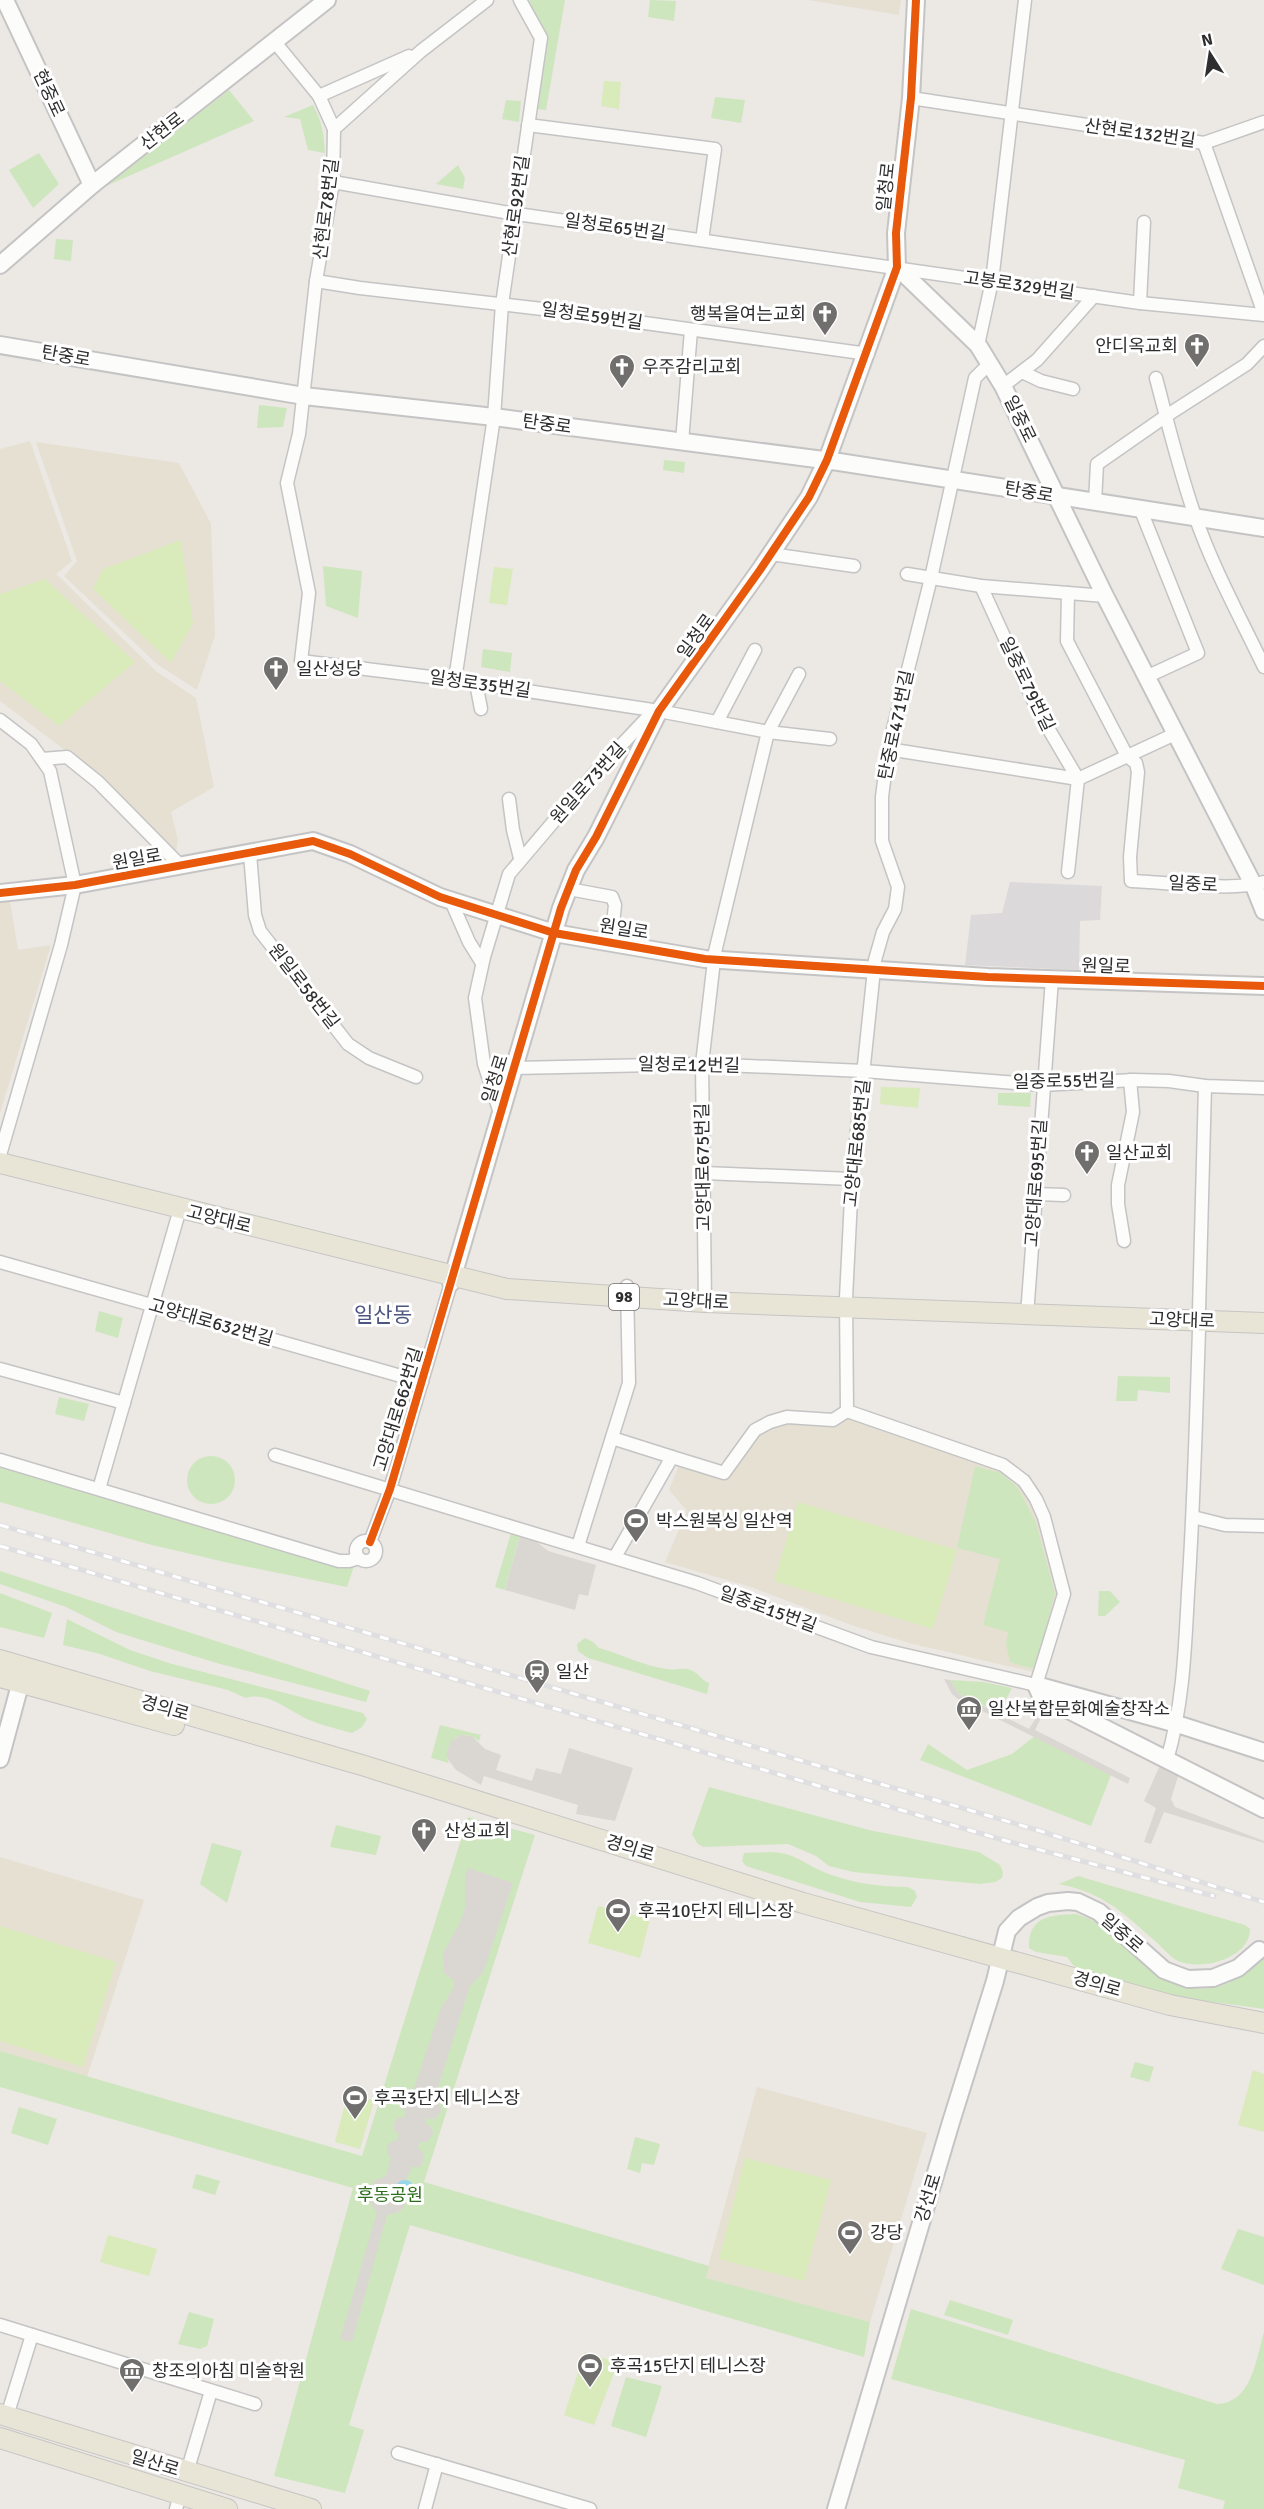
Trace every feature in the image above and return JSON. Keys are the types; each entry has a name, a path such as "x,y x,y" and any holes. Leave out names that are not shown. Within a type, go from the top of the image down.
{"main road":[{"name":"고양대로","path":"0,1155 453,1276"},
{"name":"고양대로","path":"0,1162 453,1276 846,1308 1028,1309 1264,1323"},
{"name":"고양대로","path":"1028,1309 1199,1320 1264,1312"},
{"name":"경의로","path":"0,1660 23,1675 1167,2014 1264,2034"},
{"name":"경의로","path":"0,1677 23,1675"},
{"name":"경의로","path":"1000,1963 1170,2005 1264,2023"},
{"name":"일산로","path":"4,2415 311,2509"},
{"name":"일산로","path":"1,2442 178,2502 227,2509"}],"street":[{"name":"현중로","path":"5,0 92,185"},
{"name":"산현로","path":"0,265 92,185 327,0"},
{"path":"334,129 422,51 487,0"},
{"name":"산현로92번길","path":"455,680 494,417 502,304 541,38 520,0"},
{"name":"일청로","path":"453,1276 554,933 576,870 596,837 659,711 809,497 827,460 867,354 897,267 896,233 911,98 915,0"},
{"path":"978,345 992,281 1025,0"},
{"name":"산현로78번길","path":"274,41 319,96 334,129 333,182 316,281 299,434 287,483 309,593 301,661"},
{"path":"319,96 422,51"},
{"name":"산현로132번길","path":"911,98 1204,143 1264,122"},
{"path":"528,125 715,149 702,240"},
{"name":"고봉로329번길","path":"897,267 1140,303 1264,315 1204,143"},
{"name":"일청로65번길","path":"333,182 515,213 897,267"},
{"path":"1140,303 1144,222"},
{"name":"일중로","path":"897,267 978,345 1003,386 1175,734 1259,884 1264,911"},
{"name":"일청로59번길","path":"316,281 867,354"},
{"path":"1003,386 1037,360 1094,296"},
{"path":"682,442 691,330"},
{"name":"탄중로","path":"0,345 304,396 494,417 827,460 1264,528"},
{"path":"1095,502 1097,464 1247,364 1264,346"},
{"name":"탄중로471번길","path":"874,970 883,932 896,909 898,887 882,841 882,797 888,748 931,578 975,378 990,366"},
{"name":"일중로","path":"1022,372 1041,381 1073,389"},
{"path":"1156,378 1195,517 1231,600 1264,667"},
{"path":"1140,508 1198,653 1146,677"},
{"path":"771,554 854,566"},
{"path":"907,574 981,586 1105,596"},
{"name":"일중로79번길","path":"981,586 1038,711 1078,779"},
{"path":"1068,593 1067,641 1128,756"},
{"path":"717,722 755,650"},
{"name":"일청로35번길","path":"301,661 476,683 659,711 768,732 830,739"},
{"path":"714,960 768,732 800,674"},
{"path":"476,683 481,709"},
{"name":"원일로73번길","path":"500,1113 484,1064 475,998 509,874 520,858 594,774 645,720 659,711"},
{"path":"0,720 31,744 50,771 75,885 61,945 0,1155"},
{"path":"888,748 1078,779 1175,734"},
{"name":"일중로","path":"1128,756 1136,763 1138,772 1130,857 1131,881 1259,884"},
{"path":"42,759 67,757 98,782 176,861 178,866"},
{"path":"1068,872 1078,779"},
{"path":"509,799 520,858"},
{"name":"원일로","path":"0,893 75,885 250,854 307,841 320,842 451,901 554,933 714,960 1052,980 1264,986"},
{"name":"원일로58번길","path":"250,854 255,915 260,931 348,1044 369,1058 416,1077"},
{"path":"569,889 612,897 615,905 611,943"},
{"path":"451,901 469,942 483,963"},
{"name":"고양대로675번길","path":"705,1296 702,1064 714,960"},
{"name":"고양대로685번길","path":"846,1308 852,1179 874,970"},
{"name":"고양대로695번길","path":"1028,1309 1042,1085 1052,980"},
{"name":"일청로12번길","path":"514,1068 702,1064 864,1071"},
{"name":"일중로55번길","path":"864,1071 1042,1085 1130,1080 1264,1088"},
{"path":"1124,1241 1118,1204 1118,1185 1133,1112 1130,1080"},
{"name":"고양대로","path":"1167,1760 1177,1724 1182,1686 1193,1517 1205,1086"},
{"path":"704,1173 852,1179"},
{"path":"1035,1194 1064,1195"},
{"path":"0,1460 99,1489 180,1209"},
{"name":"고양대로632번길","path":"0,1262 422,1382"},
{"name":"고양대로662번길","path":"99,1489 339,1561 349,1562 359,1558 358,1545 370,1542 390,1489 453,1276"},
{"path":"578,1546 629,1383 628,1292"},
{"path":"846,1308 847,1411"},
{"path":"0,1369 123,1403"},
{"path":"612,1438 724,1473 755,1430 770,1422 787,1417 833,1420 847,1411"},
{"path":"847,1411 1003,1465 1024,1481 1044,1517 1064,1594 1036,1685 1041,1696 1264,1809"},
{"name":"일중로15번길","path":"275,1455 615,1557 749,1600 871,1647 1036,1685 1177,1724 1264,1752"},
{"path":"615,1557 672,1457"},
{"path":"1193,1517 1225,1525 1264,1526"},
{"path":"0,1759 23,1675"},
{"name":"일중로","path":"1000,1963 1007,1931 1019,1918 1037,1907 1059,1901 1078,1902 1099,1912 1164,1970 1188,1979 1213,1978 1238,1968 1259,1950"},
{"name":"강선로","path":"836,2509 1000,1963"},
{"path":"0,2325 255,2404"},
{"path":"4,2415 32,2335"},
{"path":"187,2472 211,2391"},
{"path":"398,2453 590,2509"},
{"path":"424,2509 437,2464"}],"shaded area":[{"path":"808,0 901,0 899,15"},
{"path":"30,441 72,561 56,574 157,672 196,698 214,787 171,812 178,840 176,852 98,775 0,701 0,449"},
{"path":"36,442 179,463 211,524 215,635 197,690 157,664 64,576 77,561"},
{"path":"1010,882 1102,886 1100,920 1080,921 1079,970 965,965 971,915 1002,913"},
{"path":"10,901 18,950 51,945 0,1113 0,902"},
{"path":"847,1416 1001,1468 1020,1484 1039,1518 1059,1593 1037,1673 909,1643 851,1625 751,1587 665,1562 687,1511 669,1490 679,1465 727,1477 759,1432 788,1420"},
{"path":"512,1530 527,1534 548,1551 596,1565 588,1596 579,1594 575,1610 505,1590 520,1536 511,1533"},
{"path":"944,1679 950,1680 959,1694 1029,1729 1045,1704 1051,1707 1041,1718 1035,1730 1130,1778 1128,1784 958,1699 952,1694"},
{"path":"461,1735 472,1736 485,1749 501,1755 496,1770 532,1781 536,1768 561,1774 569,1748 633,1768 615,1821 576,1814 578,1805 484,1776 481,1785 456,1770 447,1758 451,1741"},
{"path":"1162,1761 1180,1770 1171,1799 1175,1807 1264,1841 1264,1843 1164,1812 1151,1844 1144,1842 1156,1808 1144,1801"},
{"path":"0,1857 144,1900 87,2077 0,2051"},
{"path":"468,1868 513,1883 483,1973 470,1986 434,2100 440,2105 441,2111 435,2119 427,2119 426,2123 432,2128 433,2134 427,2142 420,2142 418,2148 423,2153 423,2162 419,2167 412,2167 406,2180 407,2195 404,2207 399,2212 387,2215 352,2342 340,2339 377,2212 371,2205 369,2191 374,2181 386,2176 391,2158 387,2153 387,2147 391,2142 397,2140 399,2135 394,2129 394,2123 398,2118 404,2117 406,2112 402,2108 401,2100 405,2095 412,2094 441,2008 454,1987 453,1980 444,1973 443,1953 460,1923 465,1908 465,1877"},
{"path":"757,2087 927,2133 870,2322 705,2278"}],"green space":[{"path":"529,0 565,0 546,110 537,109 544,36"},
{"path":"650,0 676,1 674,21 648,17"},
{"path":"604,81 621,82 619,109 601,106"},
{"path":"229,90 254,121 106,186"},
{"path":"715,97 745,100 741,123 711,118"},
{"path":"506,100 521,101 519,122 502,119"},
{"path":"313,105 322,128 325,153 308,150 300,119 284,117"},
{"path":"39,153 59,184 33,208 9,170"},
{"path":"458,165 465,178 463,189 436,184"},
{"path":"56,239 73,240 71,261 54,259"},
{"path":"259,405 287,408 283,427 257,428"},
{"path":"664,460 685,462 684,473 663,470"},
{"path":"181,540 193,623 171,663 93,589 103,569"},
{"path":"323,566 362,571 358,618 326,606"},
{"path":"494,567 513,569 507,605 489,603"},
{"path":"45,579 135,662 59,726 0,681 0,594"},
{"path":"483,649 512,653 510,672 481,667"},
{"path":"881,1087 920,1088 918,1108 880,1104"},
{"path":"998,1093 1031,1093 1030,1107 998,1105"},
{"path":"99,1311 123,1318 118,1338 95,1331"},
{"path":"1118,1376 1170,1377 1170,1393 1138,1390 1137,1401 1116,1401"},
{"path":"59,1397 89,1404 84,1421 55,1414"},
{"path":"206,1456 216,1456 228,1463 235,1475 235,1485 228,1497 216,1504 206,1504 191,1493 187,1485 187,1475 198,1460"},
{"path":"975,1466 1001,1473 1017,1487 1035,1520 1055,1593 1036,1667 1029,1668 1010,1662 1006,1643 1008,1632 983,1625 1000,1559 957,1548"},
{"path":"0,1467 354,1566 347,1587 148,1544 0,1502"},
{"path":"798,1502 957,1550 933,1629 774,1581"},
{"path":"511,1533 520,1535 505,1590 495,1587"},
{"path":"0,1571 370,1691 366,1702 220,1664 116,1632 66,1607 0,1584"},
{"path":"1099,1591 1110,1591 1120,1602 1105,1616 1098,1616"},
{"path":"0,1593 52,1613 44,1638 0,1627"},
{"path":"67,1619 130,1650 172,1664 363,1713 367,1719 362,1727 352,1733 307,1719 270,1699 246,1698 228,1690 150,1671 100,1654 63,1645"},
{"path":"585,1638 599,1648 649,1665 693,1671 709,1683 707,1694 588,1658 578,1651 577,1644"},
{"path":"950,1680 984,1682 1012,1688 1003,1705 995,1711 959,1694"},
{"path":"440,1725 481,1735 479,1741 468,1736 455,1738 447,1758 449,1763 431,1758"},
{"path":"1035,1736 1111,1775 1091,1826 920,1760 928,1744 967,1770 1012,1754"},
{"path":"709,1787 869,1830 979,1852 1000,1865 1003,1872 1002,1878 995,1882 980,1884 853,1872 829,1866 816,1856 788,1844 703,1847 697,1843 692,1834"},
{"name":"후동공원","path":"468,1817 535,1835 424,2182 709,2266 706,2278 870,2322 864,2357 410,2225 349,2425 364,2430 345,2493 274,2476 353,2188 0,2087 0,2051 362,2156"},
{"path":"336,1825 381,1836 376,1855 330,1847"},
{"path":"212,1843 242,1851 227,1903 200,1884"},
{"path":"770,1852 790,1855 827,1874 850,1880 873,1885 908,1887 915,1891 917,1897 911,1907 860,1902 746,1866 742,1861 744,1853"},
{"path":"1078,1876 1245,1925 1250,1929 1248,1939 1242,1948 1223,1960 1199,1964 1178,1961 1111,1904 1088,1892 1059,1884"},
{"name":"후곡10단지 테니스장","path":"598,1906 650,1919 640,1958 588,1943"},
{"path":"1076,1914 1101,1925 1148,1967 1181,1985 1212,1988 1228,1983 1264,1959 1264,2009 1184,1998 1147,1990 1077,1970 1067,1957 1036,1952 1029,1948 1032,1929 1042,1919"},
{"path":"0,1926 116,1962 83,2067 0,2041"},
{"path":"1135,2062 1154,2067 1149,2082 1130,2077"},
{"path":"1253,2070 1264,2074 1264,2132 1238,2125"},
{"name":"후곡3단지 테니스장","path":"348,2093 374,2101 360,2149 335,2142"},
{"path":"19,2107 57,2119 48,2145 11,2133"},
{"path":"635,2137 660,2144 654,2165 642,2163 640,2173 627,2169"},
{"path":"745,2158 831,2180 804,2281 719,2259"},
{"path":"196,2174 220,2181 215,2195 192,2188"},
{"path":"1238,2229 1264,2237 1264,2285 1221,2269"},
{"path":"108,2235 157,2249 149,2276 100,2262"},
{"path":"950,2300 1013,2320 1008,2335 944,2315"},
{"path":"911,2309 1217,2404 1229,2402 1245,2388 1251,2378 1264,2332 1264,2509 1223,2509 1225,2501 1178,2488 1185,2460 891,2379"},
{"path":"189,2312 214,2319 207,2346 200,2349 178,2344"},
{"name":"후곡15단지 테니스장","path":"585,2352 618,2363 594,2425 564,2415"},
{"path":"626,2377 662,2386 646,2437 611,2426"}],"water":[{"path":"405,2180 412,2183 415,2190 412,2197 405,2200 398,2197 395,2190 398,2183"}],"railway":[{"path":"0,1525 1037,1830 1264,1902"},
{"path":"0,1546 1010,1842 1214,1896"}],"cycle path":[{"path":"370,1542 390,1489 561,908 576,870 596,837 659,711 809,497 827,460 897,267 896,233 911,98 916,0"},
{"path":"0,893 75,885 313,841 350,854 440,897 554,933 705,959 988,977 1264,986"}],"place":[{"name":"행복을여는교회","path":"825,337"},
{"name":"안디옥교회","path":"1197,369"},
{"name":"우주감리교회","path":"622,390"},
{"name":"일산성당","path":"276,692"},
{"name":"일산교회","path":"1087,1176"},
{"name":"박스원복싱 일산역","path":"636,1544"},
{"name":"일산","path":"537,1695"},
{"name":"일산복합문화예술창작소","path":"969,1732"},
{"name":"산성교회","path":"424,1854"},
{"name":"후곡10단지 테니스장","path":"618,1934"},
{"name":"후곡3단지 테니스장","path":"355,2121"},
{"name":"강당","path":"850,2256"},
{"name":"후곡15단지 테니스장","path":"590,2389"},
{"name":"창조의아침 미술학원","path":"132,2394"}],"district":[{"name":"일산동","path":"383,1315"}]}
